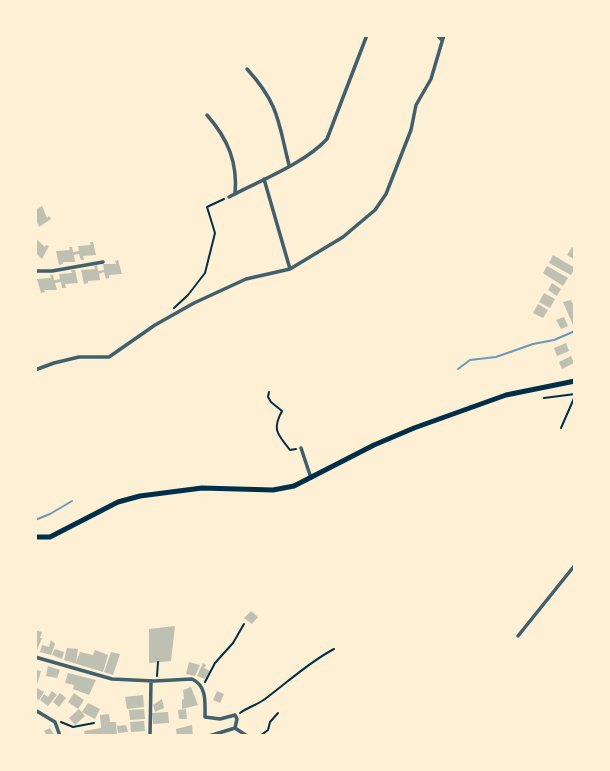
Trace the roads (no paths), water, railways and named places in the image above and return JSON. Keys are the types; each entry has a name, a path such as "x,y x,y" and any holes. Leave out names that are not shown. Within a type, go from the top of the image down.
{"main road":[{"path":"35,537 50,537 118,502 140,496 202,488 273,490 294,486 374,445 427,423 506,395 575,381"}],"street":[{"path":"229,197 319,148 327,139 367,35"},
{"path":"35,370 66,359 109,357 155,325 230,286 246,279 290,269 343,237 382,203 411,130 416,105 431,79 443,37 437,35"},
{"path":"247,69 276,108 289,165"},
{"path":"207,115 229,147 235,162 237,178 234,194"},
{"path":"264,179 290,269"},
{"path":"35,271 52,271 103,262"},
{"path":"301,448 311,478"},
{"path":"518,636 575,565"},
{"path":"35,657 103,677 151,681 192,679 201,685 205,717 220,719 237,716 235,728"},
{"path":"150,736 151,681"},
{"path":"35,710 53,720 60,736"},
{"path":"210,736 235,728"},
{"path":"235,728 247,736"}],"waterway":[{"path":"458,369 470,360 496,357 575,331"},
{"path":"35,520 72,501"}]}
